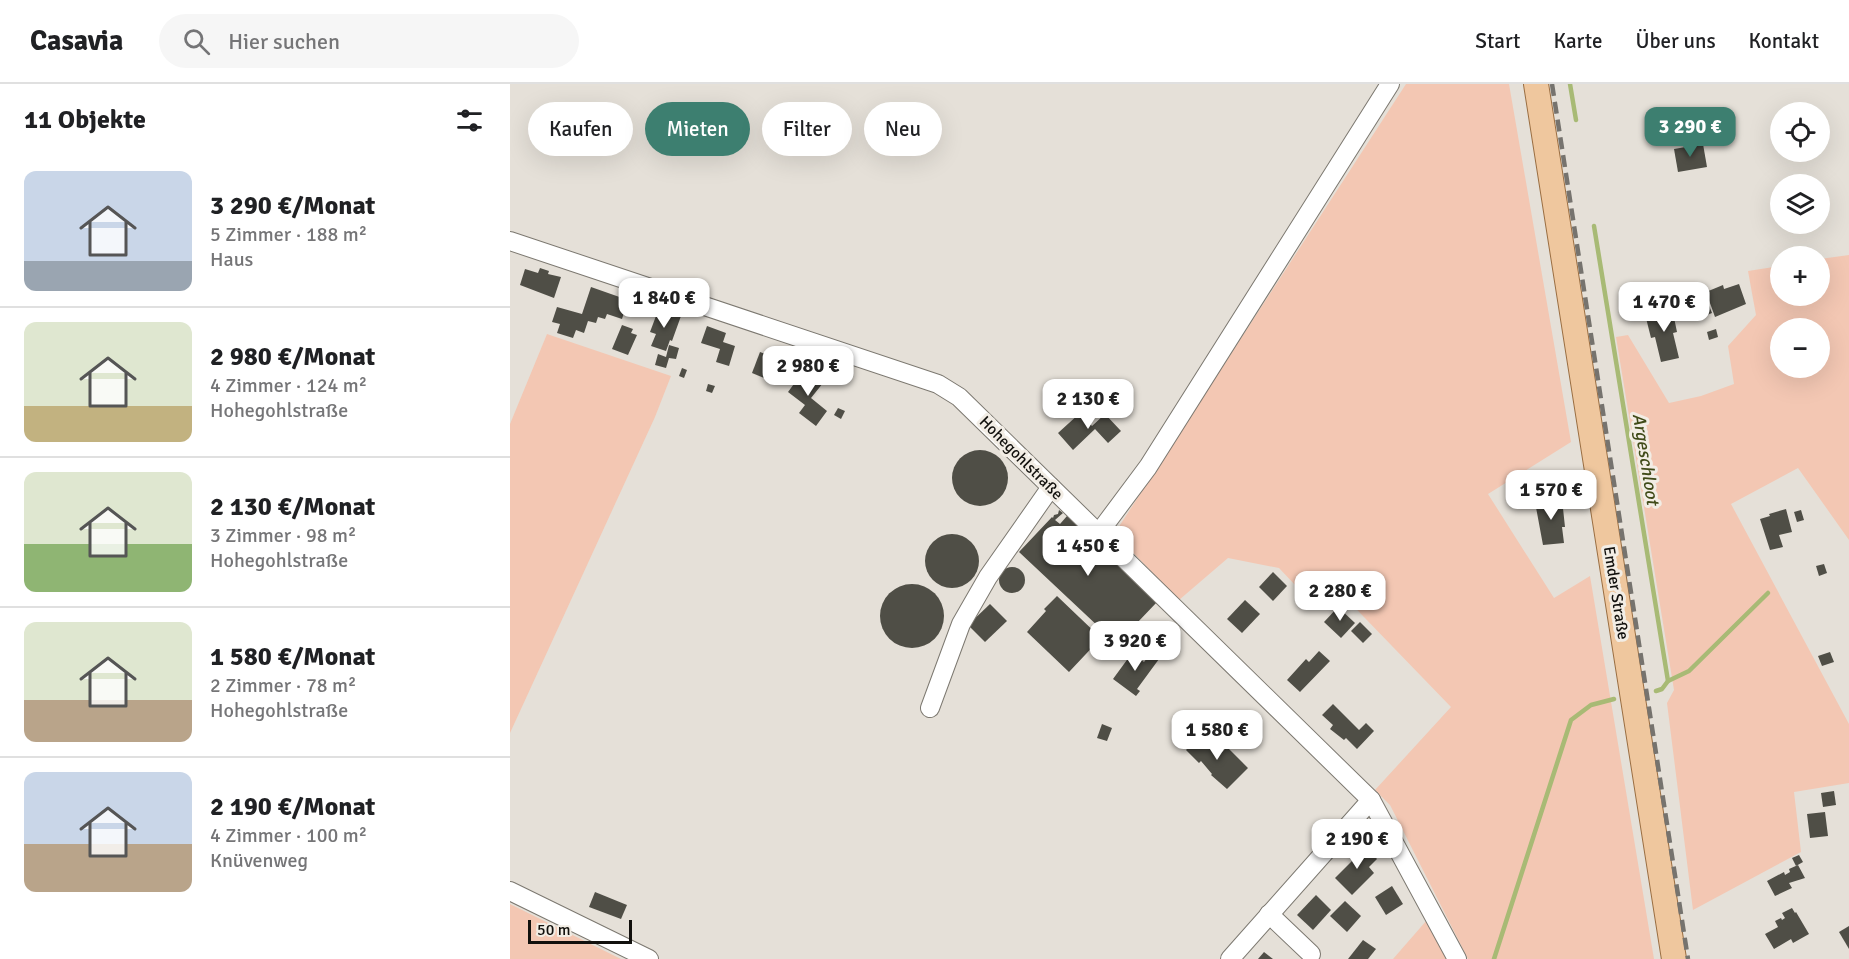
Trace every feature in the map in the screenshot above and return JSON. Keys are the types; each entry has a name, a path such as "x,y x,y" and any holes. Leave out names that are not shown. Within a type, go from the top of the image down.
{"main road":[{"name":"Emder Straße","path":"1536,84 1674,959"}],"street":[{"path":"1098,534 1148,467 1390,84"},
{"name":"Hohegohlstraße","path":"510,241 938,384 959,397 1371,800 1457,959"},
{"path":"930,708 962,624 988,578 1051,487"},
{"path":"1230,959 1371,800"},
{"path":"510,891 649,959"},
{"path":"1269,914 1311,954"}],"shaded area":[{"path":"1406,84 1509,84 1571,442 1488,494 1554,598 1590,576 1654,959 1468,959 1390,805 1375,790 1451,707 1333,585 1313,604 1279,568 1228,558 1179,600 1117,536 1120,525"},
{"path":"1849,255 1849,540 1798,468 1731,504 1849,724 1849,783 1794,792 1801,852 1693,910 1667,703 1674,690 1616,337 1628,335 1669,403 1701,396 1734,384 1728,346 1756,315 1748,271 1770,268 1770,306 1830,306 1830,258"},
{"path":"547,334 671,376 655,417 510,733 510,424"},
{"path":"510,904 621,959 510,959"},
{"path":"1427,920 1448,959 1393,959"}],"building":[{"path":"1713,119 1716,136 1701,139 1698,122"},
{"path":"1703,144 1707,167 1678,172 1674,149"},
{"path":"540,268 549,271 548,274 561,277 554,298 520,285 525,269 538,273"},
{"path":"1739,284 1746,304 1715,317 1706,292 1723,285 1724,289"},
{"path":"591,287 628,300 622,319 607,314 605,319 598,317 596,323 588,321 584,333 576,330 573,338 557,333 560,324 552,322 557,307 582,314"},
{"path":"1705,294 1707,300 1695,304 1693,298"},
{"path":"1708,303 1712,313 1702,317 1698,307"},
{"path":"659,308 681,316 666,351 651,346 656,334 650,332"},
{"path":"1672,308 1677,332 1673,333 1679,358 1661,362 1655,337 1651,338 1645,314"},
{"path":"622,325 633,329 631,333 637,335 628,355 612,349"},
{"path":"707,326 726,333 723,342 735,346 729,366 716,362 720,349 701,343"},
{"path":"1716,329 1718,337 1709,340 1707,332"},
{"path":"669,345 679,348 676,359 669,358 666,368 655,365 658,354 666,357"},
{"path":"760,352 785,362 776,383 752,373"},
{"path":"682,368 687,370 684,378 679,376"},
{"path":"805,369 823,383 811,398 827,411 816,426 799,413 805,405 788,392"},
{"path":"708,384 715,386 712,393 706,391"},
{"path":"838,408 845,411 841,419 834,415"},
{"path":"1080,413 1092,426 1105,414 1121,431 1108,443 1095,429 1073,450 1058,433"},
{"path":"980,450 991,452 1000,458 1006,467 1008,478 1006,489 1000,498 991,504 980,506 969,504 960,498 954,489 952,478 954,467 960,458 969,452"},
{"path":"1562,499 1564,543 1543,545 1535,502"},
{"path":"1786,509 1792,532 1779,535 1783,547 1770,550 1760,519"},
{"path":"1059,510 1063,513 1055,520 1060,524 1067,516 1157,602 1117,644 1019,552 1054,515 1058,514"},
{"path":"1801,510 1804,520 1797,522 1794,512"},
{"path":"952,534 962,536 971,542 977,551 979,561 977,571 971,580 962,586 952,588 942,586 933,580 927,571 925,561 927,551 933,542 942,536"},
{"path":"1824,564 1827,573 1819,576 1816,566"},
{"path":"1012,567 1021,571 1025,580 1021,589 1012,593 1003,589 999,580 1003,571"},
{"path":"1273,572 1287,586 1273,601 1259,587"},
{"path":"912,584 930,589 935,593 939,598 944,616 939,634 935,639 930,643 912,648 894,643 889,639 885,634 880,616 885,598 889,593 894,589"},
{"path":"1057,596 1101,638 1069,672 1027,632"},
{"path":"1245,600 1260,614 1242,633 1227,619"},
{"path":"990,604 1007,621 985,642 968,625"},
{"path":"1338,607 1355,623 1341,638 1324,622"},
{"path":"1360,622 1372,634 1363,643 1351,631"},
{"path":"1319,651 1330,661 1300,692 1287,680 1306,659 1309,662"},
{"path":"1830,652 1834,662 1822,666 1818,656"},
{"path":"1132,653 1144,662 1151,653 1159,659 1137,689 1140,691 1136,696 1113,679"},
{"path":"1333,704 1359,730 1366,723 1374,731 1357,749 1346,738 1344,740 1330,729 1333,725 1322,715"},
{"path":"1102,724 1112,728 1107,741 1097,738"},
{"path":"1204,732 1222,752 1227,747 1248,768 1227,789 1211,775 1201,761 1199,763 1186,750"},
{"path":"1834,791 1836,805 1823,807 1821,793"},
{"path":"1825,812 1828,836 1810,838 1807,814"},
{"path":"1363,843 1377,859 1369,867 1374,873 1352,895 1335,878 1355,858 1351,855"},
{"path":"1799,855 1803,862 1796,866 1792,858"},
{"path":"1798,865 1805,878 1789,883 1792,888 1775,896 1767,881 1784,872 1785,875 1790,872 1789,869"},
{"path":"1392,886 1403,904 1386,915 1375,897"},
{"path":"595,892 627,905 621,919 589,907"},
{"path":"1316,895 1331,910 1313,930 1297,915"},
{"path":"1345,901 1361,916 1347,932 1330,916"},
{"path":"1792,908 1809,934 1793,943 1791,939 1774,949 1765,934 1778,927 1775,921 1785,918 1782,913"},
{"path":"1849,926 1849,949 1839,932"},
{"path":"1363,940 1376,949 1368,959 1348,959"},
{"path":"1264,952 1273,959 1258,959"}],"waterway":[{"name":"Argeschloot","path":"1570,84 1576,120"},
{"name":"Argeschloot","path":"1594,226 1668,681 1662,689 1656,691"},
{"path":"1668,681 1689,671 1768,593"},
{"name":"Argeschloot","path":"1494,959 1571,720 1591,705 1614,699"}],"railway":[{"path":"1552,84 1688,959"}]}
